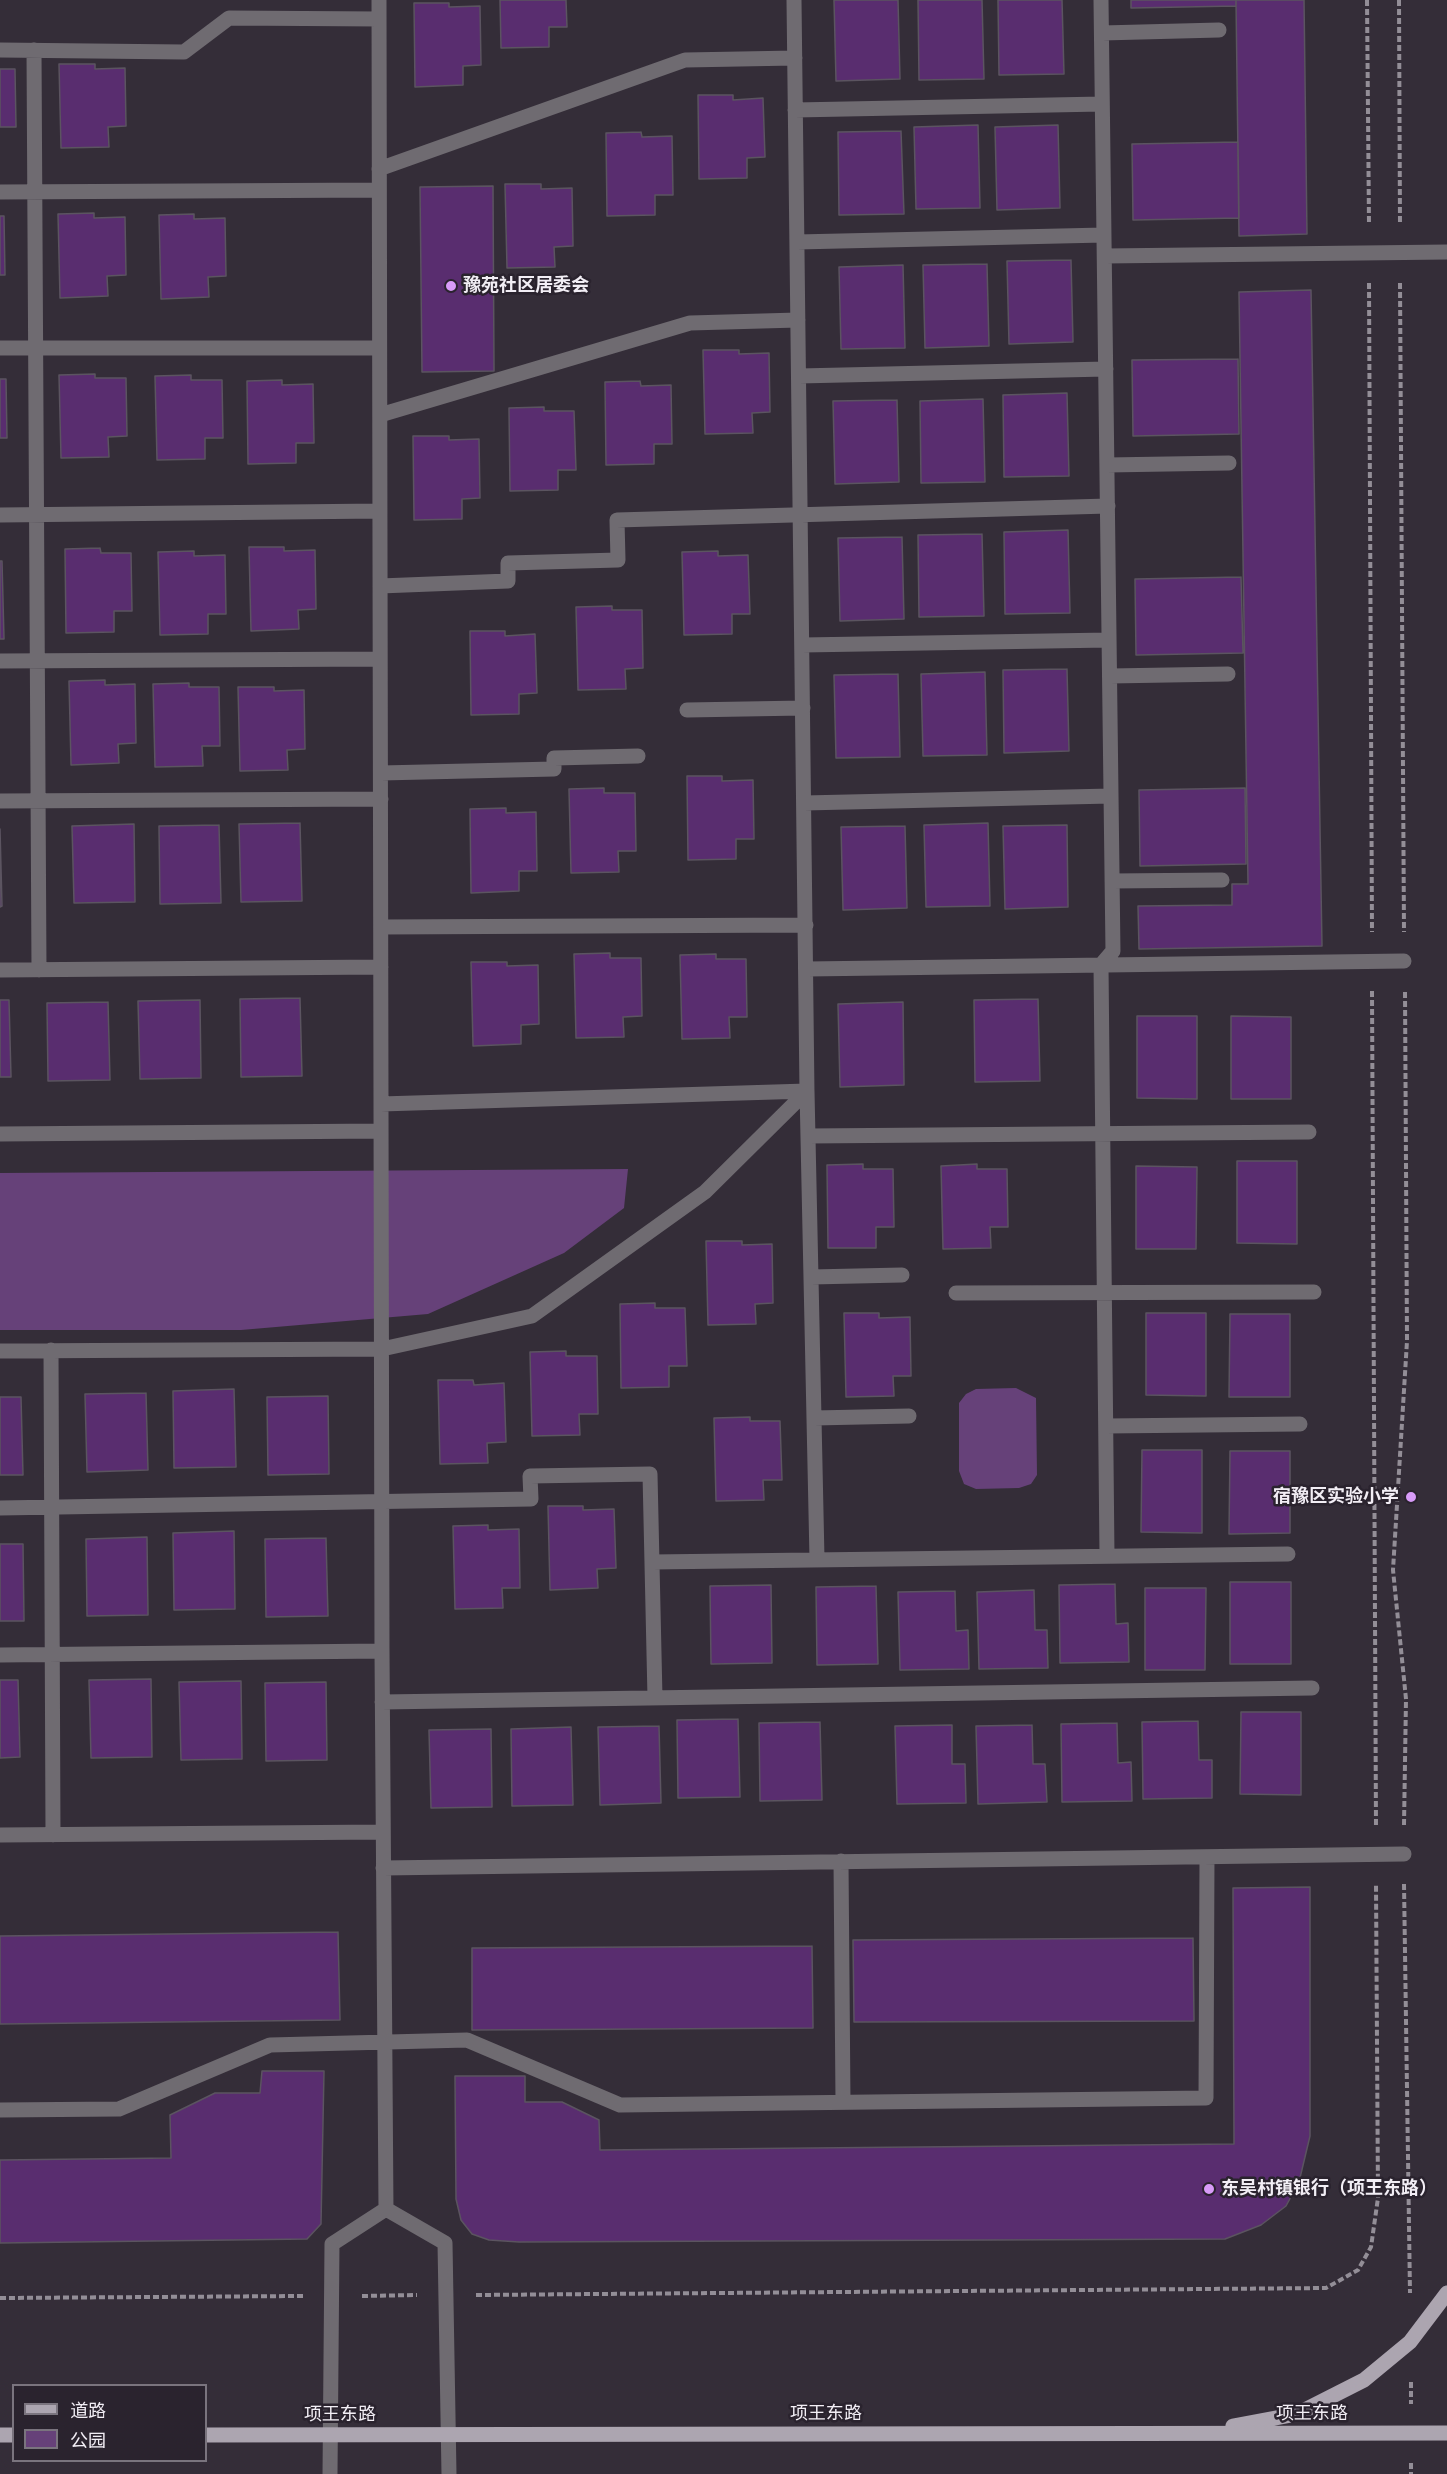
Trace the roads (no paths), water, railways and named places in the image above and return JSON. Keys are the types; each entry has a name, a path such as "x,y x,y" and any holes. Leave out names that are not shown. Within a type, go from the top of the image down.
{"main road":[{"path":"1196,2433 1297,2414 1364,2380 1410,2342 1447,2293"},
{"name":"项王东路","path":"207,2435 1447,2433"}],"lane":[{"path":"379,0 382,1702 386,2209"},
{"path":"794,0 807,1091 818,1559"},
{"path":"1101,0 1113,951 1101,965 1107,1556"},
{"path":"0,50 184,51 229,18 379,19"},
{"path":"1102,33 1219,30"},
{"path":"34,50 39,970"},
{"path":"379,169 685,60 795,58"},
{"path":"795,110 1102,104"},
{"path":"0,192 380,190"},
{"path":"797,242 1104,235"},
{"path":"1105,256 1447,252"},
{"path":"380,415 690,323 798,321"},
{"path":"0,348 379,348"},
{"path":"799,376 1106,369"},
{"path":"1107,465 1229,463"},
{"path":"380,586 508,581 508,563 618,560 616,520 1108,506"},
{"path":"0,515 380,511"},
{"path":"802,645 1109,640"},
{"path":"0,661 380,659"},
{"path":"1110,676 1228,674"},
{"path":"687,710 803,708"},
{"path":"381,773 554,769 554,758 638,756"},
{"path":"804,803 1111,796"},
{"path":"0,801 381,799"},
{"path":"1112,881 1222,880"},
{"path":"381,927 806,925"},
{"path":"807,969 1404,961"},
{"path":"0,970 381,967"},
{"path":"381,1104 807,1091"},
{"path":"0,1351 381,1349 532,1316 705,1192 807,1091"},
{"path":"0,1134 381,1131"},
{"path":"808,1136 1309,1132"},
{"path":"811,1277 902,1275"},
{"path":"956,1293 1314,1292"},
{"path":"51,1350 53,1835"},
{"path":"814,1418 909,1416"},
{"path":"1106,1426 1300,1424"},
{"path":"0,1508 531,1499 530,1476 650,1474 655,1698"},
{"path":"652,1562 1288,1554"},
{"path":"0,1655 382,1651"},
{"path":"382,1702 1312,1688"},
{"path":"0,1835 383,1832"},
{"path":"383,1868 1404,1854"},
{"path":"0,2110 119,2109 270,2045 467,2040 620,2105 1206,2098 1207,1857"},
{"path":"841,1861 843,2102"},
{"path":"386,2209 445,2243 449,2474"},
{"path":"330,2474 332,2244 386,2209"}],"place":[{"name":"豫苑社区居委会","path":"451,286"},
{"name":"宿豫区实验小学","path":"1411,1497"},
{"name":"东吴村镇银行（项王东路）","path":"1209,2189"}]}
